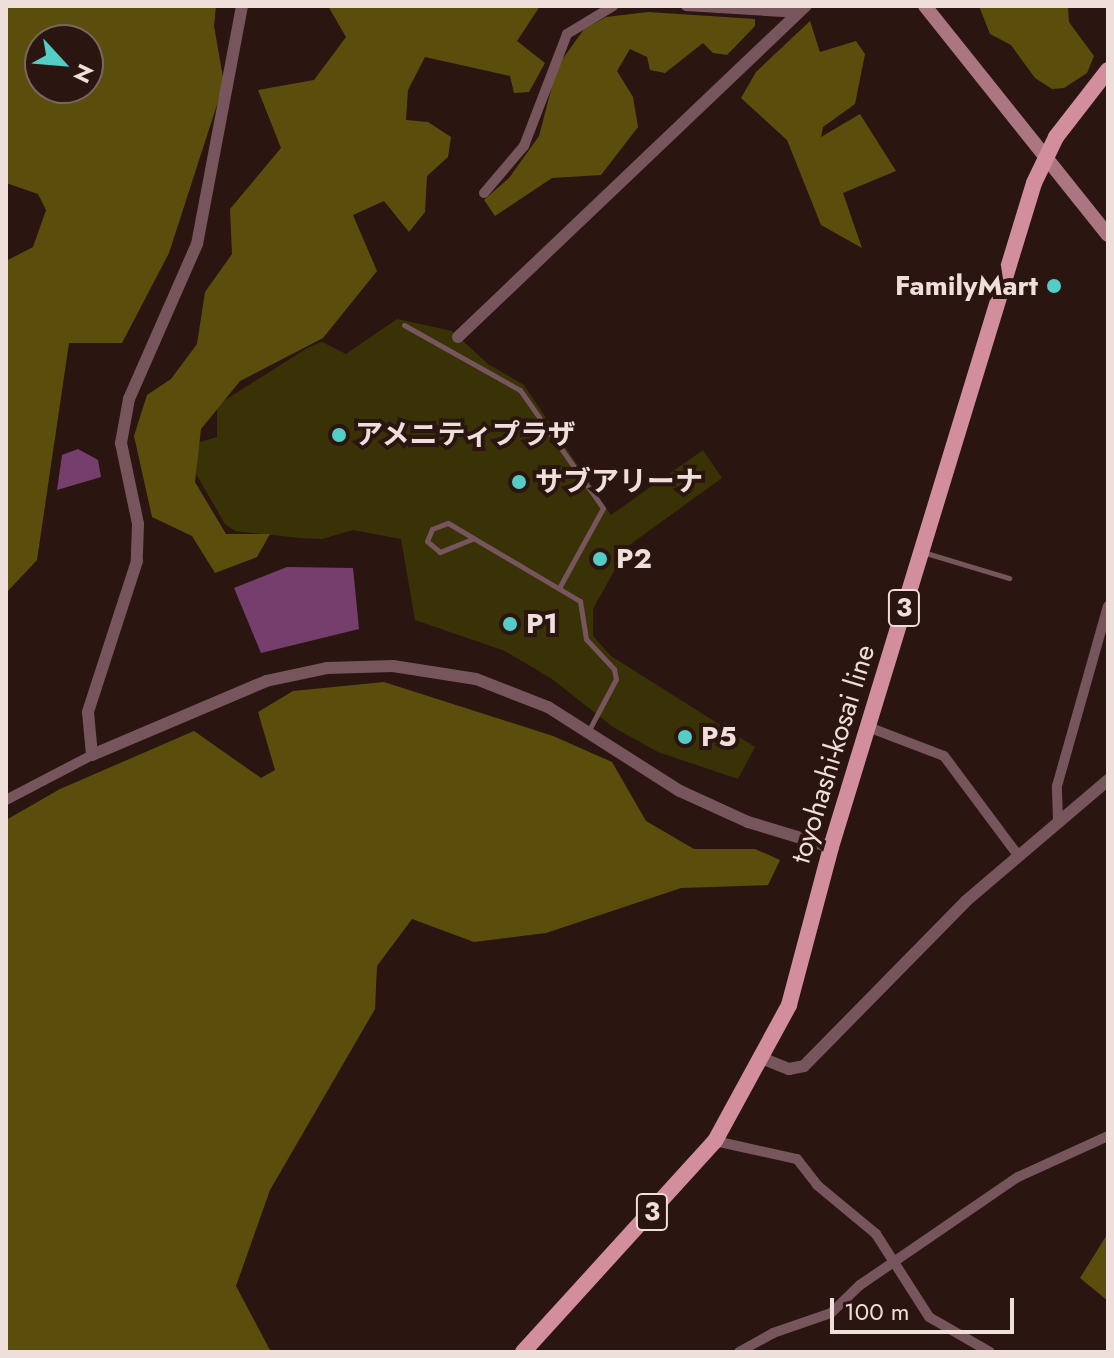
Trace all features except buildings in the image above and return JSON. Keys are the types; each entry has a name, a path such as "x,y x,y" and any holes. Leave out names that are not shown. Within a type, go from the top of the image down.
{"main road":[{"path":"925,6 1108,235"},
{"name":"toyohashi-kosai line","path":"523,1352 715,1141 764,1059 789,1005 831,847 1045,156 1108,70"}],"street":[{"path":"92,755 88,712 137,561 138,524 121,443 129,399 197,244 242,6"},
{"path":"484,193 524,146 567,34 613,6"},
{"path":"686,6 802,9"},
{"path":"458,337 802,9"},
{"path":"1058,820 1057,786 1108,606"},
{"path":"6,800 92,755 211,701 327,668 393,666 476,679 548,707 589,730 680,791 748,822 831,847"},
{"path":"868,727 944,756 1017,854"},
{"path":"764,1059 789,1069 804,1066 1017,854 1108,780"},
{"path":"739,1352 773,1333 831,1313 860,1285 896,1264 1018,1177 1108,1136"},
{"path":"715,1141 797,1159 817,1185 876,1234 929,1317 990,1352"}],"lane":[{"path":"404,325 520,390 603,508 559,588"},
{"path":"446,349 458,337"},
{"path":"472,539 440,552 427,541 432,529 444,522 580,601 586,639 616,674 613,692 589,730"},
{"path":"922,551 1009,578"}],"shaded area":[{"path":"6,6 216,6 214,26 224,83 169,253 122,343 69,343 37,560 6,593 6,261 33,247 46,210 38,194 6,183"},
{"path":"328,6 540,6 517,41 545,63 529,92 514,93 510,76 425,57 408,90 406,120 428,122 451,137 448,157 427,176 425,212 409,232 384,201 353,215 377,271 323,338 240,381 201,429 195,482 226,534 270,534 257,557 215,573 192,536 152,517 134,436 147,395 171,379 197,344 205,292 232,254 230,209 281,148 258,90 314,80 346,37"},
{"path":"979,6 1068,6 1069,22 1094,56 1087,73 1064,88 1052,89 1035,78 1011,45 990,34"},
{"path":"648,12 755,19 755,26 727,55 713,53 703,43 665,73 650,70 647,57 630,49 617,71 633,97 638,127 601,175 552,178 495,216 484,200 509,178 539,136 557,67 584,29 606,17"},
{"path":"810,21 820,52 856,41 865,54 855,104 823,127 821,137 860,114 896,171 843,193 862,248 821,225 787,140 741,98 756,72"},
{"path":"397,319 452,331 488,364 524,385 611,515 703,450 722,478 628,546 593,609 593,636 611,656 755,747 738,779 658,752 613,727 552,679 505,651 415,620 401,539 353,530 322,539 300,538 235,531 225,524 192,467 197,443 217,437 217,405 309,347 322,342 346,354"},
{"path":"78,449 98,460 101,477 57,490 62,455"},
{"path":"287,567 353,568 359,629 261,653 234,588"},
{"path":"384,682 553,736 612,762 646,821 694,849 755,849 780,860 768,885 681,888 546,933 474,942 412,919 377,966 375,1009 270,1190 236,1286 271,1352 6,1352 6,820 60,789 194,731 261,778 275,770 258,712 293,691"},
{"path":"1108,1233 1108,1301 1080,1278"}],"place":[{"name":"FamilyMart","path":"1054,286"},
{"name":"アメニティプラザ","path":"339,435"},
{"name":"サブアリーナ","path":"519,482"},
{"name":"P2","path":"600,559"},
{"name":"P1","path":"510,624"},
{"name":"P5","path":"685,737"}]}
